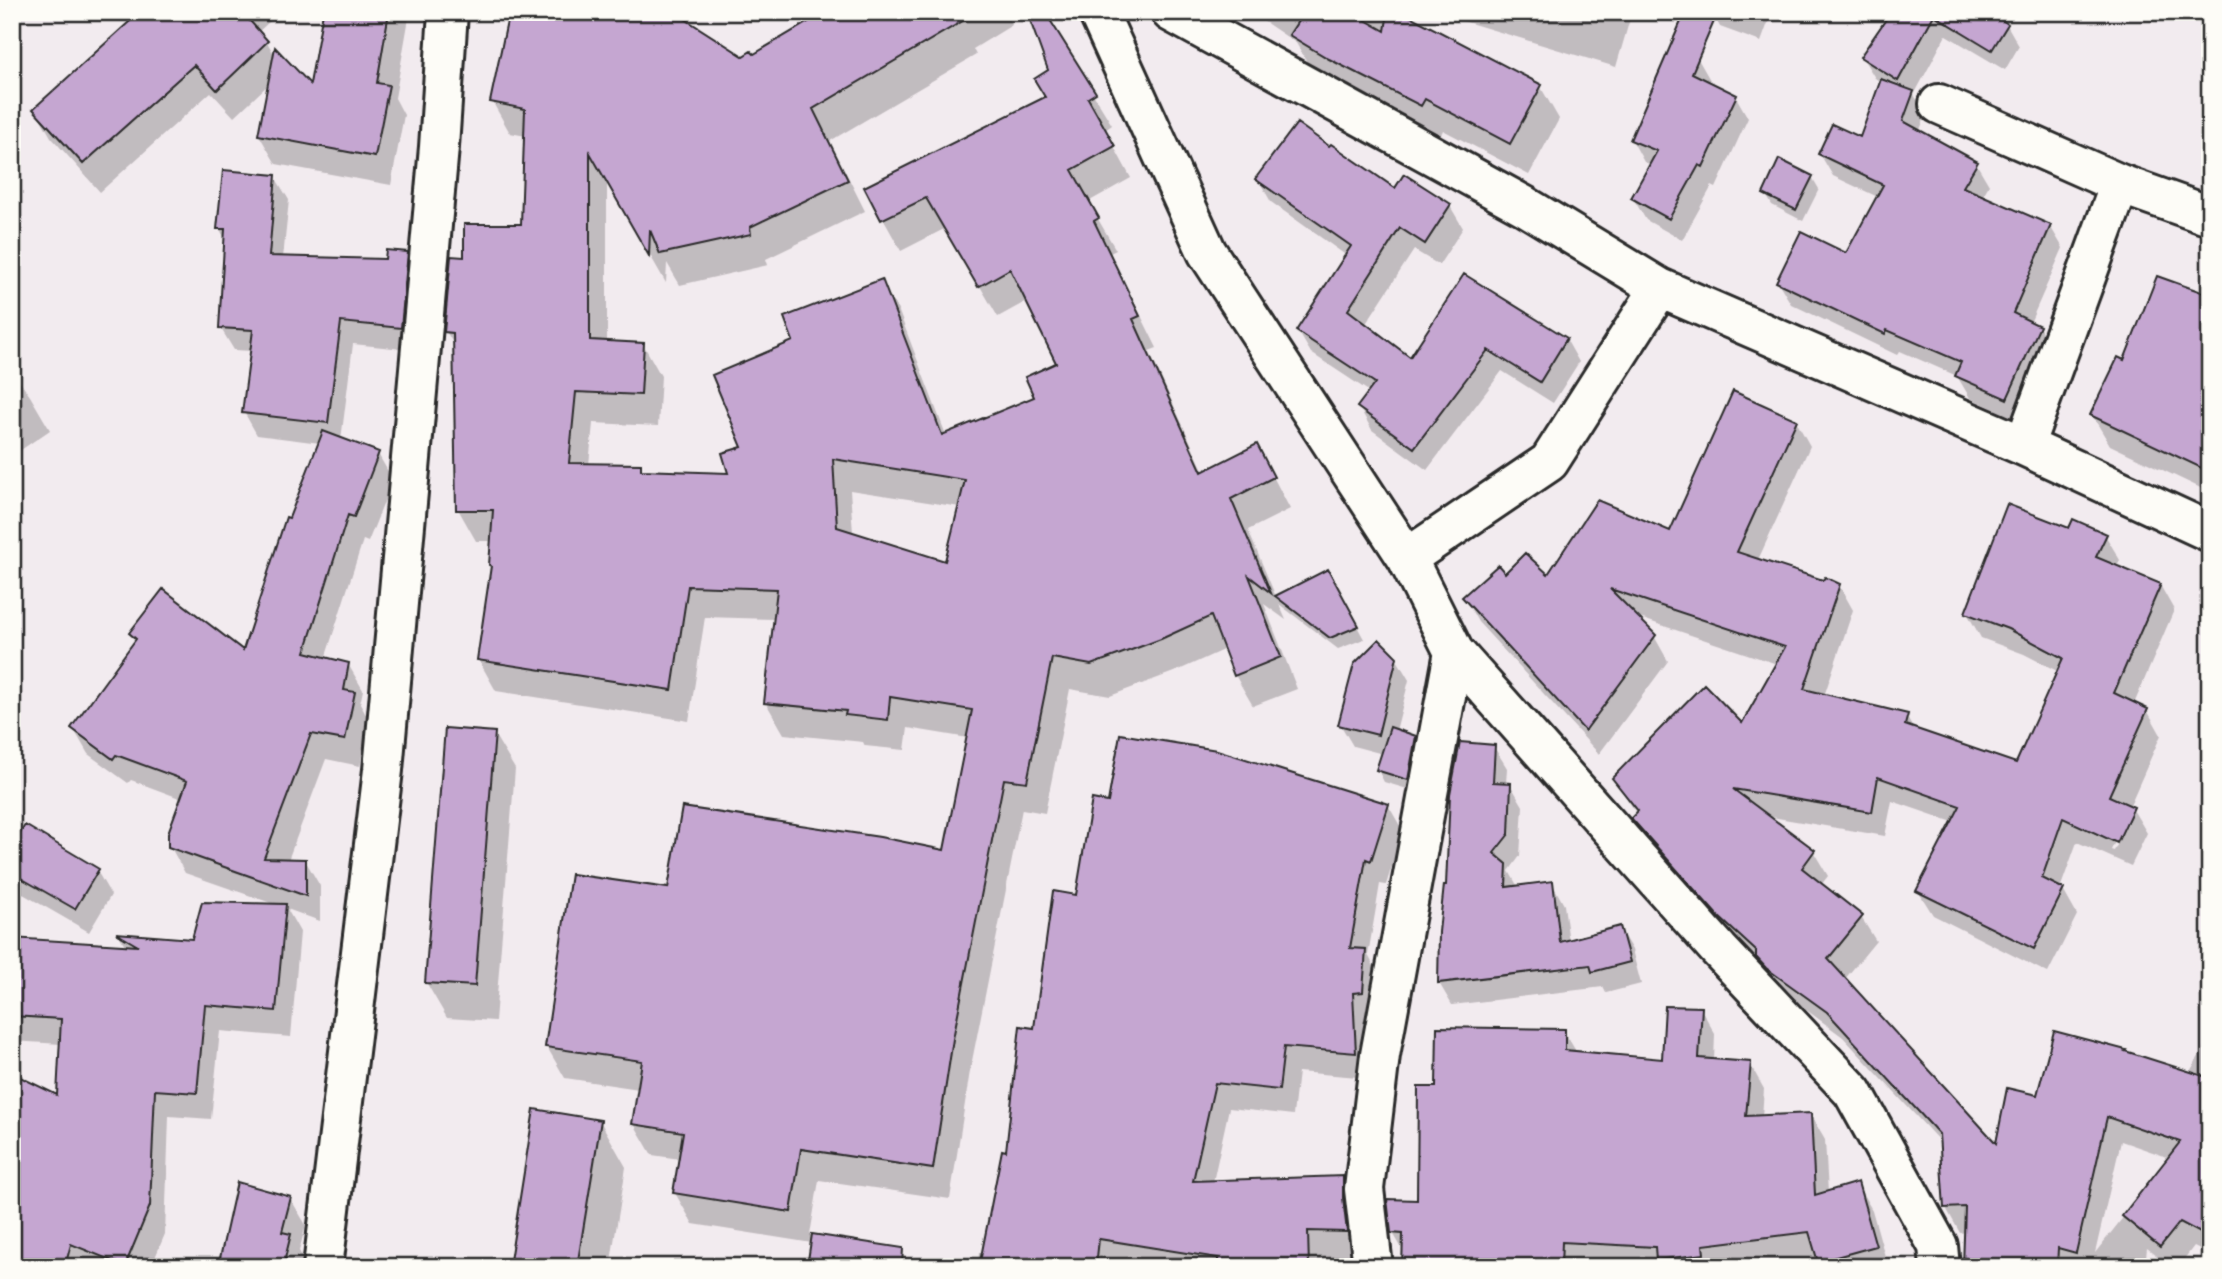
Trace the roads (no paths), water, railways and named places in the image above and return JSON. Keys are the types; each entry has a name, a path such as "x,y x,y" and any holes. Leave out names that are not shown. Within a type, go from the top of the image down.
{"street":[{"path":"323,1267 383,770 439,147 448,12"},
{"path":"1098,12 1207,252 1407,558 1454,653 1719,950 1853,1092 1938,1247 1940,1267"},
{"path":"1171,12 1525,206 1660,288 2024,446 2210,532"},
{"path":"1939,104 2120,184 2210,216"},
{"path":"2024,446 2120,184"},
{"path":"1407,558 1549,462 1660,288"},
{"path":"1373,1267 1364,1189 1380,1055 1454,653"}]}
